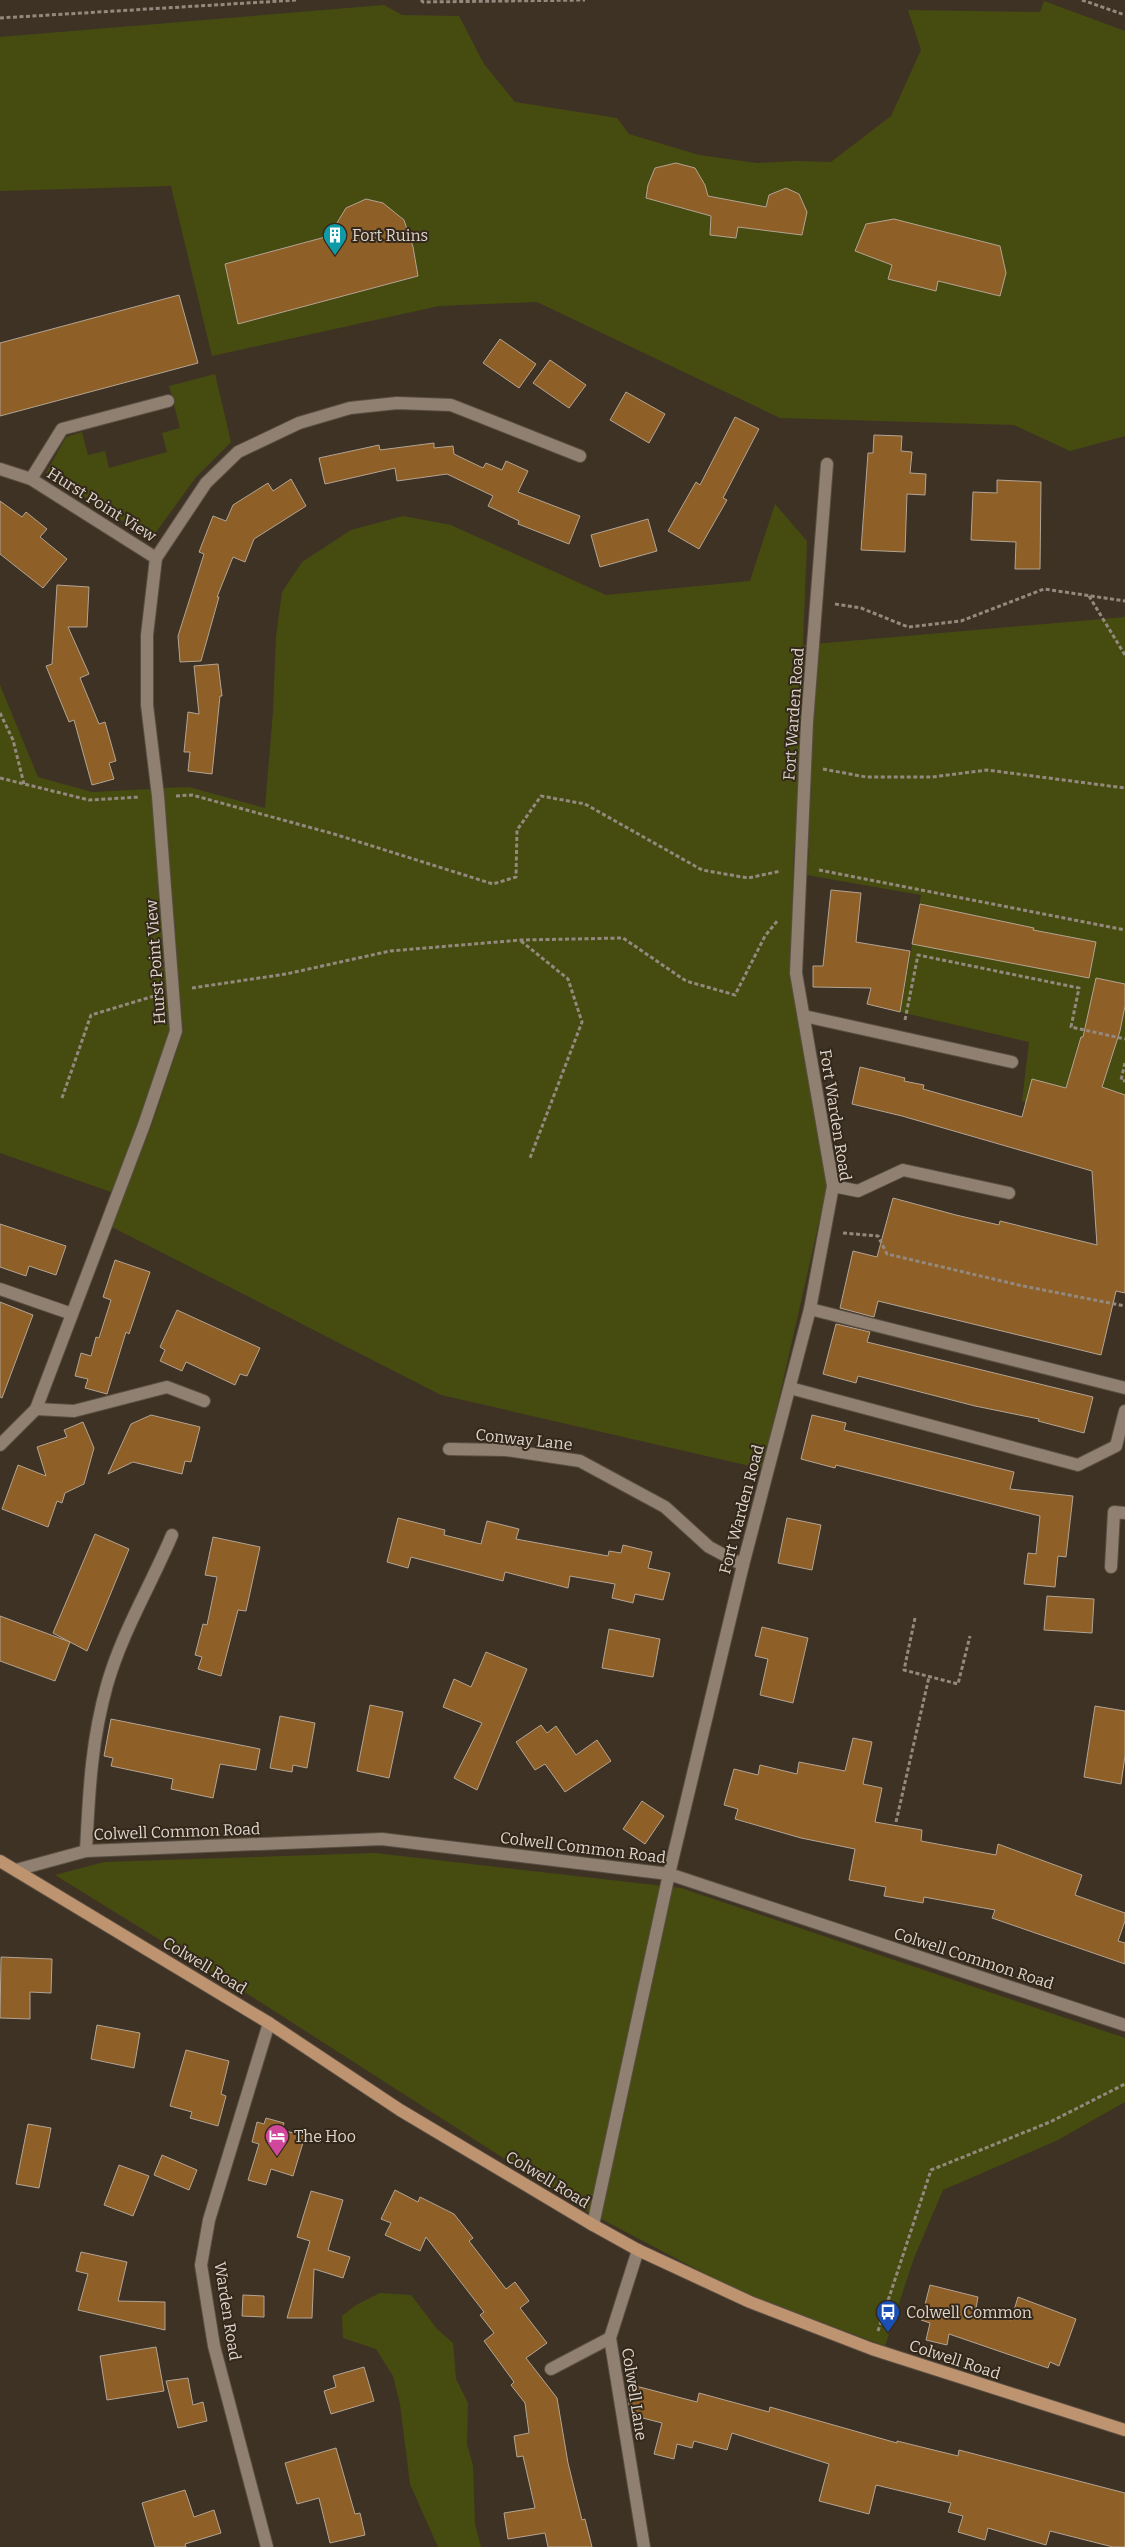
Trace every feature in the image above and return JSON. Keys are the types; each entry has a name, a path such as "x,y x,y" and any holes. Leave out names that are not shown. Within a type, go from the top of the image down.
{"main road":[{"name":"Colwell Road","path":"0,1861 269,2023 400,2110 592,2225 638,2250 750,2302 872,2349 1125,2430"}],"street":[{"name":"Hurst Point View","path":"31,479 62,429 168,401"},
{"name":"Hurst Point View","path":"0,1445 36,1409 144,1125 176,1031 158,796 147,705 147,635 156,558 206,483 238,452 299,422 350,408 397,403 451,405 580,456"},
{"name":"Fort Warden Road","path":"592,2225 669,1874 743,1565 810,1309 833,1186 796,973 805,766 827,464"},
{"name":"Hurst Point View","path":"0,469 31,479 156,558"},
{"path":"804,1016 1012,1062"},
{"path":"833,1186 858,1191 903,1170 1009,1193"},
{"path":"0,1289 72,1314"},
{"path":"810,1309 1125,1388"},
{"path":"36,1409 74,1411 168,1387 204,1401"},
{"path":"790,1388 1078,1465 1116,1446 1125,1411"},
{"name":"Conway Lane","path":"449,1449 506,1450 580,1461 665,1507 708,1547 743,1565"},
{"path":"1111,1567 1114,1512 1125,1513"},
{"path":"86,1851 92,1755 107,1684 128,1627 150,1585 172,1535"},
{"name":"Colwell Common Road","path":"16,1870 86,1851 382,1839 669,1874 1125,2025"},
{"name":"Warden Road","path":"267,2547 214,2346 202,2264 209,2220 269,2023"},
{"name":"Colwell Lane","path":"638,2250 610,2338 644,2547"},
{"path":"551,2369 610,2338"}],"path":[{"path":"0,18 297,0"},
{"path":"421,0 423,2 585,0"},
{"path":"1082,0 1125,15"},
{"path":"817,602 861,608 908,627 961,621 1044,589 1125,601"},
{"path":"1088,596 1125,655"},
{"path":"0,713 13,740 24,784"},
{"path":"805,766 866,777 932,777 988,770 1125,788"},
{"path":"0,778 90,800 192,795 334,834 493,884 516,877 517,830 541,796 585,804 702,870 748,878 801,867 1125,930"},
{"path":"62,1098 91,1015 173,990 286,974 390,951 521,940 623,938 686,981 735,995 765,936 800,894"},
{"path":"521,940 568,978 582,1022 530,1158"},
{"path":"902,1038 918,956 1079,988 1071,1027 1125,1039"},
{"path":"1125,1063 1121,1080 1125,1081"},
{"path":"839,1232 878,1236 888,1254 1023,1286 1125,1306"},
{"path":"915,1618 904,1670 958,1684 970,1636"},
{"path":"896,1822 929,1677"},
{"path":"872,2349 931,2170 1050,2122 1125,2084"}],"green space":[{"path":"1044,1 1125,31 1125,436 1070,451 1014,425 780,418 537,302 439,306 212,356 171,186 0,191 0,37 384,5 402,15 459,16 484,64 515,102 617,118 629,134 699,155 757,163 831,162 891,116 921,50 908,10 1040,12"},
{"path":"215,374 231,442 196,477 151,539 46,473 66,437 82,432 88,455 105,451 109,468 167,452 162,433 180,428 169,386"},
{"path":"775,504 807,541 803,645 1125,617 1125,1135 1022,1101 1029,1042 900,1012 921,895 807,875 809,849 794,846 790,974 827,1187 763,1469 441,1395 110,1226 151,1127 183,1032 163,788 189,787 265,808 273,712 276,637 282,592 302,562 351,530 403,516 451,525 606,595 750,581"},
{"path":"0,685 38,777 92,792 152,789 170,1030 139,1124 111,1192 0,1153"},
{"name":"Colwell Common","path":"375,1853 681,1888 1125,2038 1125,2102 1056,2141 943,2190 914,2258 885,2346 736,2290 586,2211 254,1998 55,1875 104,1862"},
{"path":"380,2293 411,2295 437,2329 453,2343 456,2379 468,2403 467,2444 473,2466 475,2524 481,2547 438,2547 410,2484 400,2404 393,2376 376,2349 343,2338 342,2316 356,2305"}],"building":[{"path":"676,163 695,168 705,185 708,196 766,207 769,195 786,188 799,194 807,212 802,235 738,227 736,238 710,235 711,216 646,198 648,185 655,168"},
{"name":"Fort Ruins","path":"366,199 383,203 404,220 413,247 418,276 238,324 225,264 329,236 346,208"},
{"path":"894,219 1000,246 1006,273 1000,296 938,281 936,291 888,279 892,265 855,251 866,224"},
{"path":"179,295 198,363 0,416 0,343"},
{"path":"500,339 536,364 519,388 483,363"},
{"path":"550,360 586,385 569,408 533,383"},
{"path":"626,392 665,414 649,443 610,420"},
{"path":"735,417 759,429 723,498 727,500 699,549 668,531 696,482 700,485"},
{"path":"874,435 902,436 901,451 912,452 910,473 926,474 925,495 907,494 905,552 861,550 868,453 873,453"},
{"path":"434,443 434,448 453,446 454,454 483,468 486,463 502,470 506,461 528,471 518,492 580,516 569,544 518,524 519,521 488,506 493,496 447,474 397,481 395,468 325,484 319,458 379,445 380,450"},
{"path":"291,479 306,506 254,539 245,562 233,557 217,597 219,597 201,661 180,662 178,636 204,554 199,552 213,516 226,521 233,505 268,483 273,491"},
{"path":"997,480 1041,482 1040,569 1015,569 1016,542 971,540 973,492 997,493"},
{"path":"0,501 22,517 26,512 47,529 40,537 67,559 43,588 0,554"},
{"path":"648,519 657,551 600,567 591,535"},
{"path":"57,585 89,587 87,627 68,627 89,674 80,678 99,724 105,722 116,761 109,763 114,779 92,785 74,720 69,722 46,666 52,664"},
{"path":"218,664 222,696 220,696 212,774 188,771 190,752 184,752 188,712 199,714 194,666"},
{"path":"831,890 861,893 856,942 910,951 900,1012 867,1004 871,988 813,987 813,966 823,966"},
{"path":"920,904 1034,928 1033,930 1096,942 1089,978 912,944"},
{"path":"1096,978 1125,984 1125,1006 1120,1031 1102,1087 1125,1095 1125,1293 1116,1291 1101,1355 878,1301 874,1317 840,1308 853,1251 877,1257 893,1198 999,1225 1000,1221 1097,1245 1092,1171 902,1116 852,1104 860,1067 905,1078 904,1081 924,1085 923,1089 1022,1117 1032,1079 1066,1088 1081,1037 1083,1037"},
{"path":"0,1224 66,1246 56,1275 29,1266 26,1276 0,1267"},
{"path":"115,1260 150,1272 129,1334 126,1332 107,1394 85,1388 88,1379 75,1376 81,1353 91,1356 96,1337 99,1338 111,1300 103,1297"},
{"path":"0,1302 33,1315 2,1398 0,1397"},
{"path":"177,1310 260,1348 247,1376 240,1374 235,1385 186,1362 182,1371 160,1361 165,1350 160,1347"},
{"path":"836,1324 870,1332 867,1342 1093,1397 1084,1433 1038,1421 1039,1419 975,1406 858,1376 856,1383 823,1374"},
{"path":"151,1415 200,1427 191,1462 185,1461 182,1474 133,1462 108,1474 131,1424"},
{"path":"812,1415 846,1423 844,1430 1014,1472 1010,1489 1073,1496 1066,1557 1058,1556 1055,1587 1024,1584 1028,1553 1036,1554 1040,1516 836,1465 835,1468 801,1459"},
{"path":"83,1422 94,1448 84,1484 65,1493 62,1503 57,1501 48,1527 2,1509 18,1465 46,1476 37,1447 67,1437 64,1430"},
{"path":"398,1518 445,1530 444,1535 481,1544 487,1521 519,1529 516,1539 608,1556 609,1551 621,1553 623,1545 652,1552 648,1568 670,1573 663,1600 635,1594 633,1603 612,1598 615,1584 570,1576 568,1588 505,1572 503,1581 411,1557 408,1568 387,1562"},
{"path":"787,1518 821,1525 812,1570 778,1563"},
{"path":"95,1534 129,1549 87,1651 53,1633"},
{"path":"213,1537 260,1547 246,1611 238,1610 221,1676 198,1669 202,1657 195,1655 203,1624 207,1625 217,1577 205,1575"},
{"path":"1047,1596 1094,1599 1092,1633 1044,1630"},
{"path":"0,1616 70,1642 55,1681 0,1661"},
{"path":"762,1627 808,1638 793,1703 760,1695 768,1659 755,1656"},
{"path":"609,1629 660,1639 653,1677 602,1668"},
{"path":"486,1652 527,1669 477,1790 454,1778 482,1723 443,1707 454,1679 471,1687"},
{"path":"370,1705 403,1712 389,1778 357,1771"},
{"path":"1095,1706 1125,1711 1125,1756 1121,1784 1084,1777"},
{"path":"280,1716 315,1723 307,1768 293,1765 292,1772 270,1768"},
{"path":"111,1719 260,1749 256,1770 220,1764 213,1798 171,1789 173,1779 111,1766 113,1758 104,1756"},
{"path":"541,1725 547,1733 556,1726 576,1755 597,1740 611,1761 565,1792 545,1764 535,1770 516,1742"},
{"path":"853,1738 872,1742 863,1784 882,1788 875,1822 922,1830 921,1841 996,1855 998,1844 1082,1875 1075,1895 1125,1913 1125,1921 1118,1941 1125,1943 1125,1964 992,1918 995,1910 924,1897 923,1903 884,1896 886,1887 849,1880 855,1849 801,1838 735,1819 738,1809 724,1805 734,1769 758,1775 760,1765 797,1774 799,1762 845,1771"},
{"path":"642,1801 664,1816 645,1844 623,1829"},
{"path":"1,1957 52,1959 51,1993 30,1992 30,2019 0,2018"},
{"path":"97,2025 140,2033 134,2068 91,2059"},
{"path":"186,2050 229,2061 221,2094 226,2096 218,2126 190,2118 192,2112 170,2106"},
{"name":"The Hoo","path":"266,2118 284,2123 282,2130 305,2136 293,2176 271,2169 266,2185 248,2180 259,2144 252,2142 257,2122 264,2124"},
{"path":"28,2124 51,2128 39,2188 16,2184"},
{"path":"162,2155 197,2170 189,2190 154,2175"},
{"path":"119,2165 149,2176 133,2216 104,2205"},
{"path":"395,2190 418,2202 420,2197 454,2214 473,2238 469,2241 506,2289 515,2282 529,2301 520,2308 547,2343 526,2358 557,2398 568,2463 582,2520 585,2519 592,2547 548,2547 545,2533 508,2539 504,2513 535,2508 523,2456 517,2457 514,2436 529,2433 525,2403 511,2385 514,2382 484,2341 494,2333 480,2315 484,2312 426,2237 420,2251 385,2235 391,2223 381,2219"},
{"path":"311,2191 343,2200 328,2250 350,2257 343,2278 314,2269 312,2318 287,2318 310,2241 297,2237"},
{"path":"81,2252 127,2262 118,2301 165,2302 165,2330 78,2310 88,2274 76,2271"},
{"path":"930,2285 978,2297 976,2308 1011,2320 1018,2297 1076,2319 1059,2366 1050,2362 1048,2368 949,2334 947,2345 926,2340 930,2323 921,2320"},
{"path":"243,2295 264,2296 264,2317 242,2316"},
{"path":"156,2347 164,2391 107,2400 100,2356"},
{"path":"364,2367 374,2401 331,2414 324,2391 336,2387 333,2376"},
{"path":"188,2378 193,2405 203,2402 207,2421 178,2428 166,2381"},
{"path":"632,2385 697,2402 699,2393 769,2412 770,2407 897,2443 897,2441 958,2456 959,2450 1125,2493 1125,2547 1113,2547 1050,2531 1046,2545 988,2528 985,2540 958,2532 963,2516 948,2512 951,2503 876,2485 869,2514 819,2501 829,2464 732,2433 727,2450 694,2441 692,2448 677,2444 674,2459 654,2454 662,2423 631,2415 628,2399"},
{"path":"336,2448 355,2514 360,2513 365,2535 330,2543 319,2498 297,2504 285,2463"},
{"path":"185,2490 194,2517 214,2510 221,2533 185,2544 186,2547 155,2547 142,2503"}],"place":[{"name":"Fort Ruins","path":"335,256"},
{"name":"The Hoo","path":"277,2157"},
{"name":"Colwell Common","path":"888,2333"}]}
